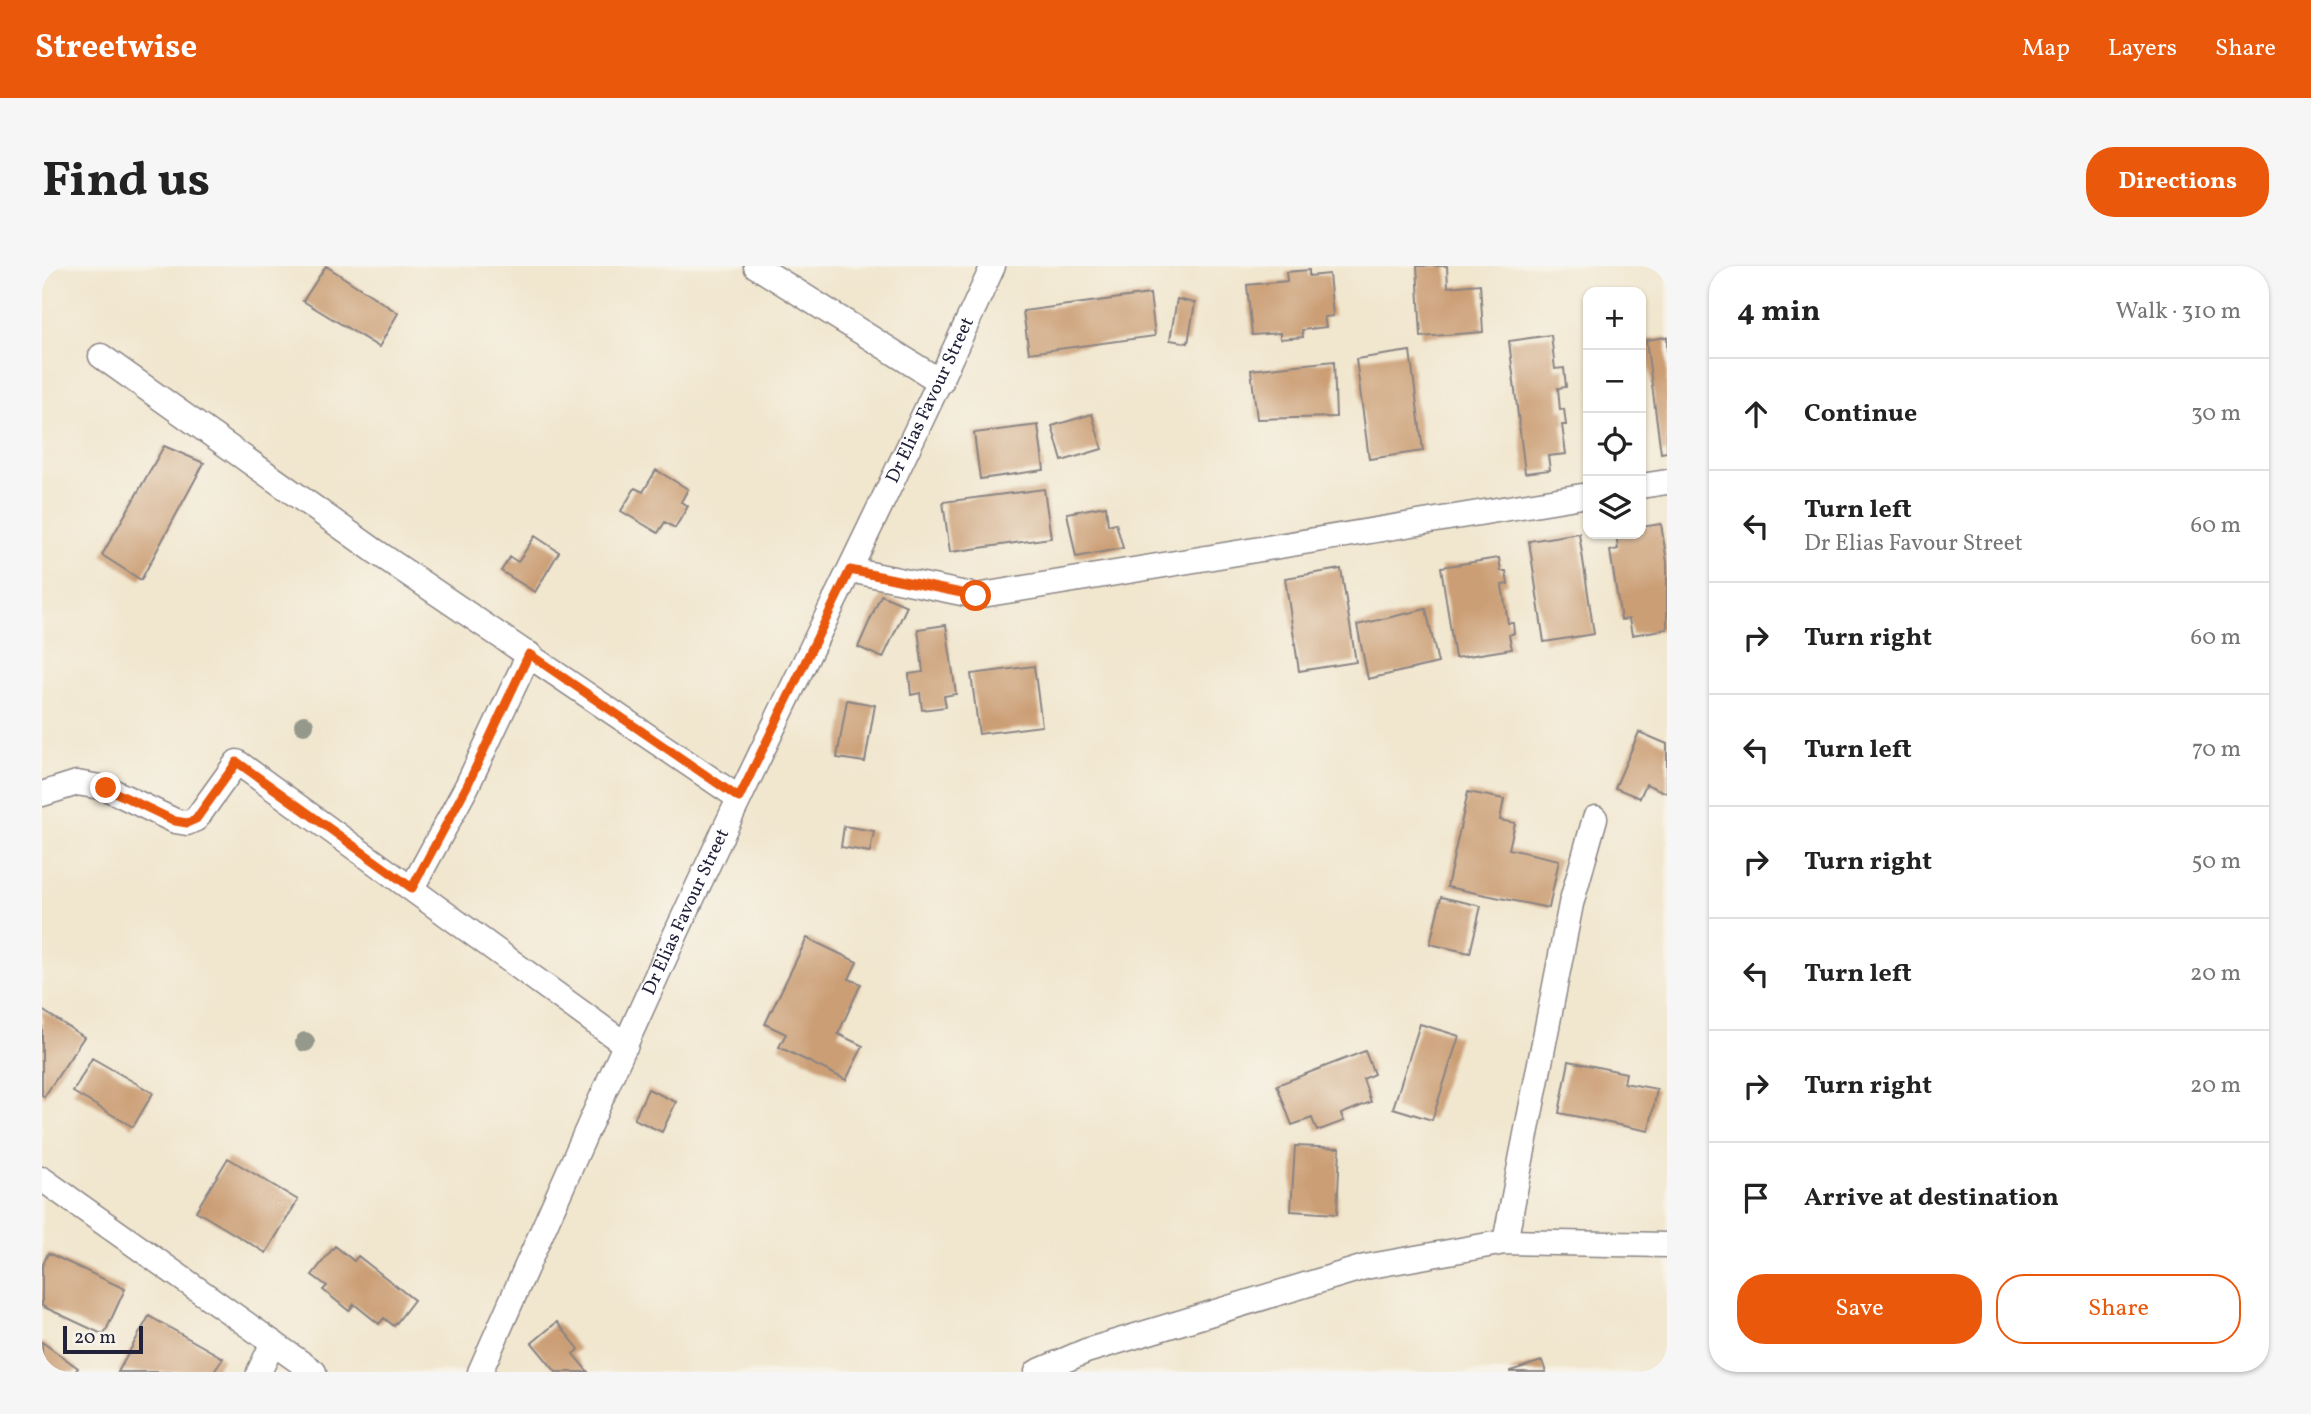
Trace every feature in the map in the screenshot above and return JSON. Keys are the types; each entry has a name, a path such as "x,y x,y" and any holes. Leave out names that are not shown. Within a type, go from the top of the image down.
{"street":[{"path":"756,266 940,382"},
{"name":"Dr Elias Favour Street","path":"480,1372 625,1045 739,798 940,382 993,266"},
{"path":"101,356 375,551 739,798"},
{"path":"1646,485 1667,482"},
{"path":"850,570 976,596 1583,496"},
{"path":"412,888 467,786 529,654"},
{"path":"42,794 77,783 106,788 175,821 187,823 196,819 237,762 625,1045"},
{"path":"1506,1242 1571,904 1595,818"},
{"path":"45,1190 314,1372"},
{"path":"1037,1372 1086,1351 1365,1267 1506,1242 1667,1245"},
{"path":"259,1372 272,1342"}],"building":[{"path":"326,266 398,313 379,347 303,301"},
{"path":"1417,266 1447,266 1448,287 1480,284 1483,332 1421,337"},
{"path":"1309,270 1309,276 1329,274 1333,316 1324,317 1326,327 1302,330 1303,337 1280,339 1280,333 1252,335 1247,285 1287,281 1286,272"},
{"path":"1150,294 1155,336 1029,353 1023,311"},
{"path":"1177,299 1195,303 1188,343 1170,340"},
{"path":"1551,335 1555,369 1564,368 1566,387 1558,388 1560,410 1564,409 1566,425 1562,425 1566,454 1548,456 1550,470 1525,473 1509,341"},
{"path":"1667,337 1667,452 1661,453 1646,340"},
{"path":"1410,351 1423,451 1369,459 1356,359"},
{"path":"1334,361 1336,417 1257,419 1251,370"},
{"path":"1092,414 1102,449 1062,461 1052,426"},
{"path":"1038,425 1044,470 980,479 974,433"},
{"path":"164,446 204,463 141,580 102,555"},
{"path":"656,470 688,489 681,502 688,506 675,528 665,522 658,533 621,511 635,488 643,492"},
{"path":"1044,489 1051,538 950,552 943,502"},
{"path":"1106,506 1108,525 1116,523 1123,548 1076,557 1067,513"},
{"path":"1661,524 1667,562 1667,629 1632,635 1629,619 1621,620 1610,551 1618,549 1617,539 1646,539 1646,526"},
{"path":"1579,533 1594,634 1544,642 1529,541"},
{"path":"535,536 559,552 535,592 501,571 510,557 518,562"},
{"path":"1499,558 1501,571 1506,571 1508,584 1502,585 1508,623 1513,623 1514,633 1509,635 1512,649 1455,658 1441,567"},
{"path":"1341,569 1356,662 1299,671 1285,578"},
{"path":"881,595 907,606 883,658 858,647"},
{"path":"1426,609 1438,663 1368,679 1357,625"},
{"path":"946,625 956,694 944,696 946,707 922,710 920,693 911,695 909,674 923,672 918,629"},
{"path":"1034,666 1042,726 979,734 971,674"},
{"path":"847,700 875,705 865,762 837,758"},
{"path":"1639,732 1667,744 1667,793 1646,784 1640,798 1615,788"},
{"path":"1468,792 1504,799 1500,820 1515,823 1509,849 1559,860 1549,908 1447,887"},
{"path":"844,826 874,831 870,852 841,847"},
{"path":"1441,897 1481,906 1470,953 1430,944"},
{"path":"807,938 857,962 849,979 861,984 838,1034 863,1046 846,1080 779,1047 786,1034 765,1024"},
{"path":"42,1010 84,1037 44,1097 42,1095"},
{"path":"1420,1024 1459,1036 1432,1120 1393,1108"},
{"path":"1365,1051 1374,1074 1363,1079 1371,1102 1341,1114 1344,1121 1317,1131 1312,1118 1292,1125 1277,1085"},
{"path":"92,1058 153,1093 133,1127 73,1092"},
{"path":"1569,1061 1626,1073 1624,1083 1657,1089 1649,1131 1559,1113"},
{"path":"648,1089 676,1102 662,1132 634,1119"},
{"path":"1295,1146 1340,1148 1337,1214 1291,1211"},
{"path":"228,1158 298,1200 266,1253 196,1211"},
{"path":"335,1246 354,1261 358,1256 414,1300 394,1326 384,1318 379,1324 354,1304 349,1311 323,1290 327,1286 312,1275"},
{"path":"48,1253 125,1289 104,1335 42,1306 42,1267"},
{"path":"149,1316 223,1358 214,1372 118,1372"},
{"path":"557,1322 579,1349 573,1354 588,1372 556,1372 532,1343"},
{"path":"42,1342 78,1368 75,1372 42,1372"},
{"path":"1542,1361 1546,1372 1510,1372 1510,1371"}],"route":[{"path":"106,788 175,821 187,823 196,819 237,762 412,888 467,786 529,654 739,798 850,570 976,596"}]}
